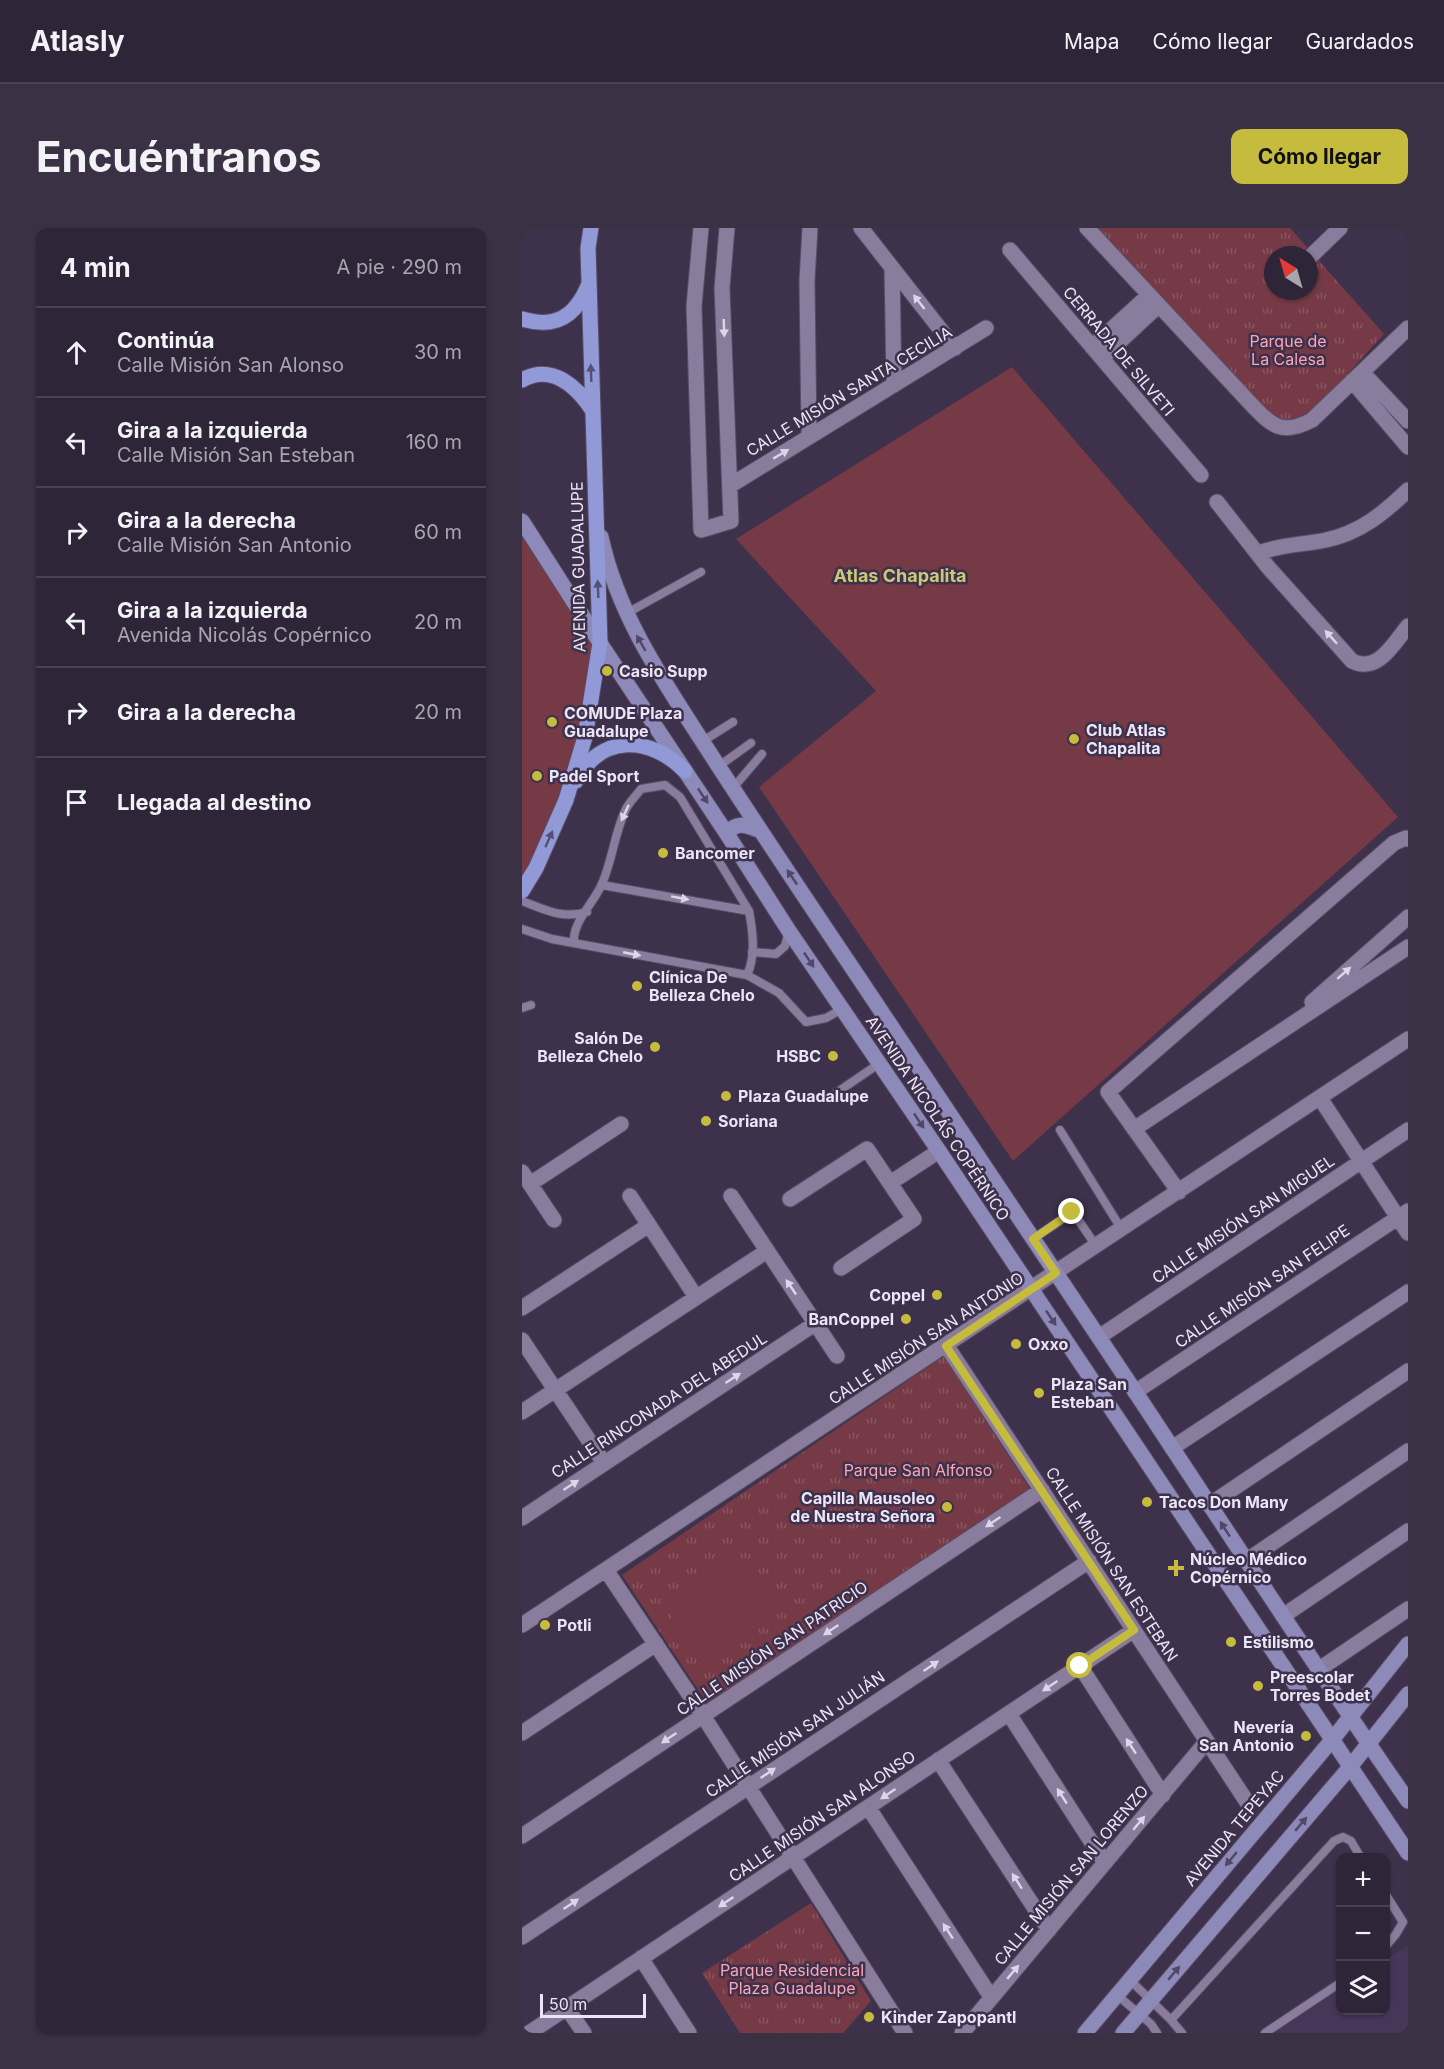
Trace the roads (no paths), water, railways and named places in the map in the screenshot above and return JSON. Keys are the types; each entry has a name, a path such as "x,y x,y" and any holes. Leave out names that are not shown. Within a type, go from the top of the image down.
{"main road":[{"name":"AVENIDA GUADALUPE","path":"522,891 536,868 566,800 585,737 600,643 588,248 591,228"},
{"path":"522,319 551,323 562,318 573,311 582,300 589,285"},
{"path":"522,380 542,374 560,378 580,393 593,411"},
{"path":"566,800 586,767 606,751 620,746 632,744 654,748 686,771"}],"street":[{"path":"584,228 588,248"},
{"path":"701,228 694,306 701,530 732,521 722,288 727,228"},
{"path":"809,437 807,281 810,228"},
{"path":"861,228 955,348"},
{"path":"1087,228 1266,419 1280,428 1298,428 1312,420 1408,328"},
{"path":"1318,249 1340,228"},
{"name":"CERRADA DE SILVETI","path":"1010,250 1201,475"},
{"path":"892,268 894,385"},
{"path":"695,289 722,288"},
{"path":"1097,352 1154,300"},
{"name":"CALLE MISIÓN SANTA CECILIA","path":"731,485 986,328"},
{"path":"1357,377 1408,421"},
{"path":"1357,377 1408,447"},
{"path":"1259,553 1278,546 1329,540 1350,532 1378,518 1408,490"},
{"path":"1217,502 1268,567 1353,661 1360,665 1377,662 1408,626"},
{"name":"AVENIDA NICOLÁS COPÉRNICO","path":"596,513 605,557 638,638 718,766 1408,1802"},
{"name":"AVENIDA NICOLÁS COPÉRNICO","path":"522,522 728,834 789,931 1032,1289 1408,1853"},
{"path":"728,834 732,827 739,824 760,831"},
{"path":"1179,1192 1108,1092 1394,843 1408,839"},
{"path":"1269,1040 1408,917"},
{"path":"1134,1129 1408,948"},
{"name":"CALLE MISIÓN SAN ANTONIO","path":"522,1625 1408,1039"},
{"path":"1320,1098 1361,1161 1403,1214 1408,1233"},
{"path":"554,1220 526,1178 621,1124"},
{"name":"CALLE MISIÓN SAN MIGUEL","path":"1099,1337 1408,1130"},
{"path":"790,1199 867,1149 914,1219 841,1268"},
{"path":"890,1183 939,1151"},
{"path":"630,1196 696,1297"},
{"path":"731,1196 837,1356"},
{"name":"CALLE MISIÓN SAN FELIPE","path":"1135,1392 1403,1214"},
{"path":"522,1308 649,1225"},
{"path":"522,1412 767,1251"},
{"path":"1172,1448 1408,1292"},
{"name":"CALLE RINCONADA DEL ABEDUL","path":"522,1518 816,1323"},
{"path":"522,1340 604,1463"},
{"name":"CALLE MISIÓN SAN ESTEBAN","path":"946,1346 1247,1802"},
{"path":"1209,1505 1408,1371"},
{"path":"1246,1561 1408,1451"},
{"name":"CALLE MISIÓN SAN PATRICIO","path":"522,1836 1042,1490"},
{"path":"1283,1616 1408,1531"},
{"name":"CALLE MISIÓN SAN JULIÁN","path":"522,1936 1089,1561"},
{"path":"606,1570 749,1786 905,2033"},
{"path":"1318,1670 1408,1609"},
{"name":"CALLE MISIÓN SAN ALONSO","path":"529,2033 1134,1630"},
{"path":"522,1733 656,1644"},
{"name":"AVENIDA TEPEYAC","path":"1085,2033 1332,1740 1408,1644"},
{"path":"1080,1666 1163,1795"},
{"path":"1123,2033 1350,1767 1408,1694"},
{"path":"1009,1714 1105,1863"},
{"name":"CALLE MISIÓN SAN LORENZO","path":"962,2033 1207,1741"},
{"path":"938,1761 1048,1930"},
{"path":"868,1807 991,1997"},
{"path":"641,1959 690,2033"},
{"path":"567,2008 584,2033"}],"lane":[{"path":"627,614 701,572"},
{"path":"703,741 733,722"},
{"path":"718,766 751,743"},
{"path":"733,788 762,754"},
{"path":"574,943 573,934 576,926 602,885 625,810 641,789 665,785 680,797 750,911 753,931 752,965 747,975"},
{"path":"602,885 750,911"},
{"path":"522,901 557,915 573,916 586,912"},
{"path":"522,929 552,939 747,975 779,993 806,1022 826,1018 842,1008"},
{"path":"752,952 776,954 785,946 789,931"},
{"path":"522,1008 531,1005"},
{"path":"836,1092 880,1063"},
{"path":"1060,1130 1122,1230"},
{"path":"1033,1239 1072,1212 1097,1246"},
{"path":"1171,2020 1334,1841 1344,1837 1359,1853"},
{"path":"1390,1900 1406,1921 1390,1941"},
{"path":"1130,1980 1182,2033"},
{"path":"1265,2033 1336,1986"},
{"path":"1117,1995 1151,2024 1157,2033"}],"place":[{"name":"Casio Supp","path":"607,671"},
{"name":"COMUDE Plaza Guadalupe","path":"552,722"},
{"name":"Club Atlas Chapalita","path":"1074,739"},
{"name":"Padel Sport","path":"537,776"},
{"name":"Bancomer","path":"663,853"},
{"name":"Clínica De Belleza Chelo","path":"637,986"},
{"name":"Salón De Belleza Chelo","path":"655,1047"},
{"name":"HSBC","path":"833,1056"},
{"name":"Plaza Guadalupe","path":"726,1096"},
{"name":"Soriana","path":"706,1121"},
{"name":"Coppel","path":"937,1295"},
{"name":"BanCoppel","path":"906,1319"},
{"name":"Oxxo","path":"1016,1344"},
{"name":"Plaza San Esteban","path":"1039,1393"},
{"name":"Tacos Don Many","path":"1147,1502"},
{"name":"Capilla Mausoleo de Nuestra Señora","path":"947,1507"},
{"name":"Núcleo Médico Copérnico","path":"1176,1568"},
{"name":"Potli","path":"545,1625"},
{"name":"Estilismo","path":"1231,1642"},
{"name":"Preescolar Torres Bodet","path":"1258,1686"},
{"name":"Nevería San Antonio","path":"1306,1736"},
{"name":"Kinder Zapopantl","path":"869,2017"}],"district":[{"name":"Atlas Chapalita","path":"900,576"}],"park label":[{"name":"Parque de La Calesa","path":"1288,350"},
{"name":"Parque San Alfonso","path":"918,1470"},
{"name":"Parque Residencial Plaza Guadalupe","path":"792,1979"}]}
